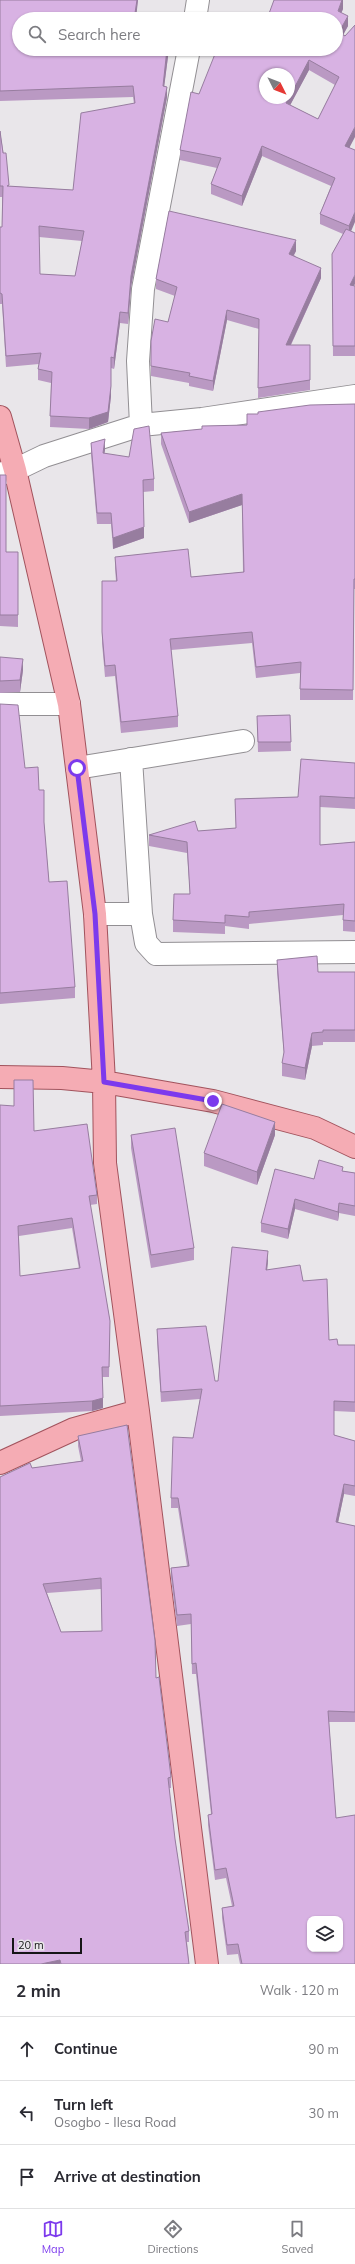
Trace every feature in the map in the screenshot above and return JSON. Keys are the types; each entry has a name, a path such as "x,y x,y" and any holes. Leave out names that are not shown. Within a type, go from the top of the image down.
{"main road":[{"path":"0,417 8,472 69,704 95,914 104,1082 105,1163 138,1411 207,1964"},
{"path":"0,1077 62,1078 104,1082 220,1103 315,1128 355,1147"},
{"path":"0,1463 74,1429 138,1411"}],"street":[{"path":"196,12 198,0"},
{"path":"141,425 138,361 143,289 188,56"},
{"path":"8,472 44,456 141,425 202,419 355,396"},
{"path":"0,704 69,704"},
{"path":"77,768 243,742"},
{"path":"131,759 141,914 146,943 156,954 355,952"},
{"path":"95,914 141,914"}],"building":[{"path":"0,0 137,0 135,12 12,12 12,56 166,56 163,86 167,87 131,276 128,313 120,312 114,358 111,357 111,386 108,412 89,418 50,416 52,372 38,369 41,353 6,356 2,294 0,293 0,227 2,227 3,186 0,186 0,131 3,153 6,153 9,185 7,186 73,190 81,113 135,103 133,86 0,91","holes":["39,226 84,231 75,276 40,274"]},
{"path":"274,0 342,0 338,11 340,12 270,12"},
{"path":"343,14 348,16 343,25"},
{"path":"355,25 355,127 345,146 355,150 355,212 349,226 320,214 335,178 262,146 242,196 211,184 221,158 180,150 191,92 199,94 214,56 343,56 343,35 345,36"},
{"path":"169,211 296,240 289,254 321,268 286,345 310,345 310,380 258,388 259,319 227,310 213,381 189,376 190,373 151,366 151,341 155,319 168,322 177,287 156,279"},
{"path":"346,229 355,233 355,275 350,285 355,286 355,346 333,346 332,254"},
{"path":"355,404 355,579 353,690 300,689 301,662 256,667 252,632 170,639 178,716 121,722 115,665 105,666 102,632 102,581 117,581 115,557 188,549 191,577 244,572 242,494 189,512 161,433 202,429 202,426 247,425 247,414 258,414 258,412 310,405"},
{"path":"149,426 154,479 143,480 144,527 113,538 111,513 97,513 91,443 105,439 103,453 129,457 134,429"},
{"path":"0,475 6,475 6,552 18,552 18,615 0,615"},
{"path":"0,657 23,659 20,680 0,681"},
{"path":"0,704 18,705 25,768 38,767 39,790 44,790 44,822 49,882 67,881 75,987 0,993"},
{"path":"290,715 291,742 258,742 257,716"},
{"path":"301,759 355,763 355,798 320,796 320,845 355,842 355,921 343,920 344,904 249,912 249,917 225,915 225,923 173,920 174,894 190,894 187,842 149,835 195,821 198,831 236,828 235,799 298,797"},
{"path":"317,956 318,972 355,972 355,1030 323,1030 323,1032 312,1033 305,1068 282,1063 284,1052 277,960"},
{"path":"14,1080 33,1080 34,1131 87,1124 97,1195 89,1196 110,1321 109,1367 102,1367 103,1398 92,1401 0,1406 0,1105 14,1106","holes":["72,1218 80,1268 20,1276 18,1226"]},
{"path":"222,1104 275,1122 257,1172 204,1153"},
{"path":"175,1128 194,1248 151,1255 131,1135"},
{"path":"319,1160 343,1167 342,1171 355,1173 355,1206 339,1203 338,1212 295,1199 288,1229 261,1223 275,1169 314,1179"},
{"path":"232,1247 268,1251 266,1270 300,1265 303,1281 327,1279 329,1340 337,1339 338,1345 355,1345 355,1402 334,1401 334,1435 355,1441 355,1486 344,1484 336,1522 355,1526 355,1712 328,1711 336,1818 355,1815 355,1964 242,1964 238,1944 227,1945 222,1908 234,1906 226,1868 215,1870 208,1815 212,1814 196,1663 192,1664 191,1614 177,1615 171,1568 189,1566 178,1498 171,1498 173,1437 193,1438 202,1389 161,1392 157,1329 206,1326 215,1381 218,1381"},
{"path":"127,1425 155,1641 156,1678 159,1677 171,1777 168,1778 175,1839 189,1931 185,1932 189,1964 61,1964 60,1960 41,1964 0,1964 0,1477 30,1463 32,1468 83,1461 78,1436","holes":["101,1578 102,1631 61,1632 43,1584"]}],"route":[{"path":"77,768 95,914 104,1082 213,1101"}]}
